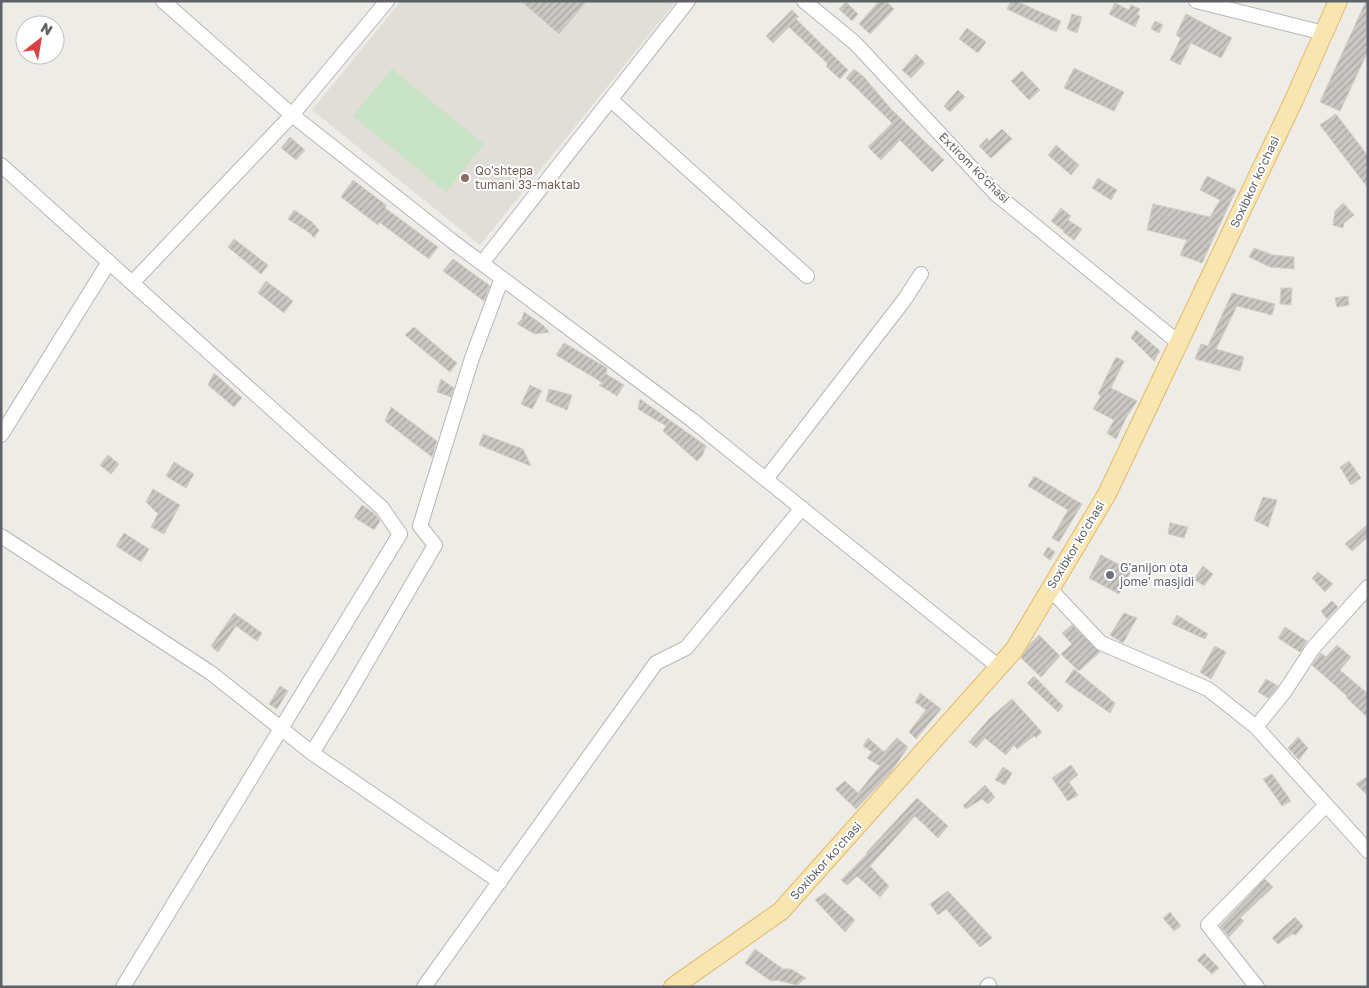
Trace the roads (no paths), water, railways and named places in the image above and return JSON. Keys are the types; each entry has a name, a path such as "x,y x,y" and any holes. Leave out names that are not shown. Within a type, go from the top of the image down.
{"main road":[{"name":"Soxibkor ko'chasi","path":"673,987 781,911 1014,650 1106,494 1293,102 1338,1"}],"street":[{"path":"164,1 292,115 482,263 692,420 999,667"},
{"path":"132,283 292,115 387,1"},
{"path":"482,263 688,1"},
{"name":"Extirom ko'chasi","path":"804,1 855,43 996,194 1179,343"},
{"path":"1196,1 1324,33"},
{"path":"610,100 807,276"},
{"path":"1,165 382,508 400,534 123,987"},
{"path":"1,435 109,262"},
{"path":"766,479 905,300 921,274"},
{"path":"312,753 435,545 420,526 472,358 502,278"},
{"path":"424,987 656,663 686,648 802,508"},
{"path":"1,536 211,673 312,753 500,882"},
{"path":"1256,727 1285,691 1314,648 1368,587"},
{"path":"1050,589 1101,643 1208,689 1256,727 1368,851"},
{"path":"1257,987 1208,925 1326,805"}],"place":[{"name":"Qo'shtepa tumani 33-maktab","path":"465,178"},
{"name":"G'anijon ota jome' masjidi","path":"1110,575"}]}
